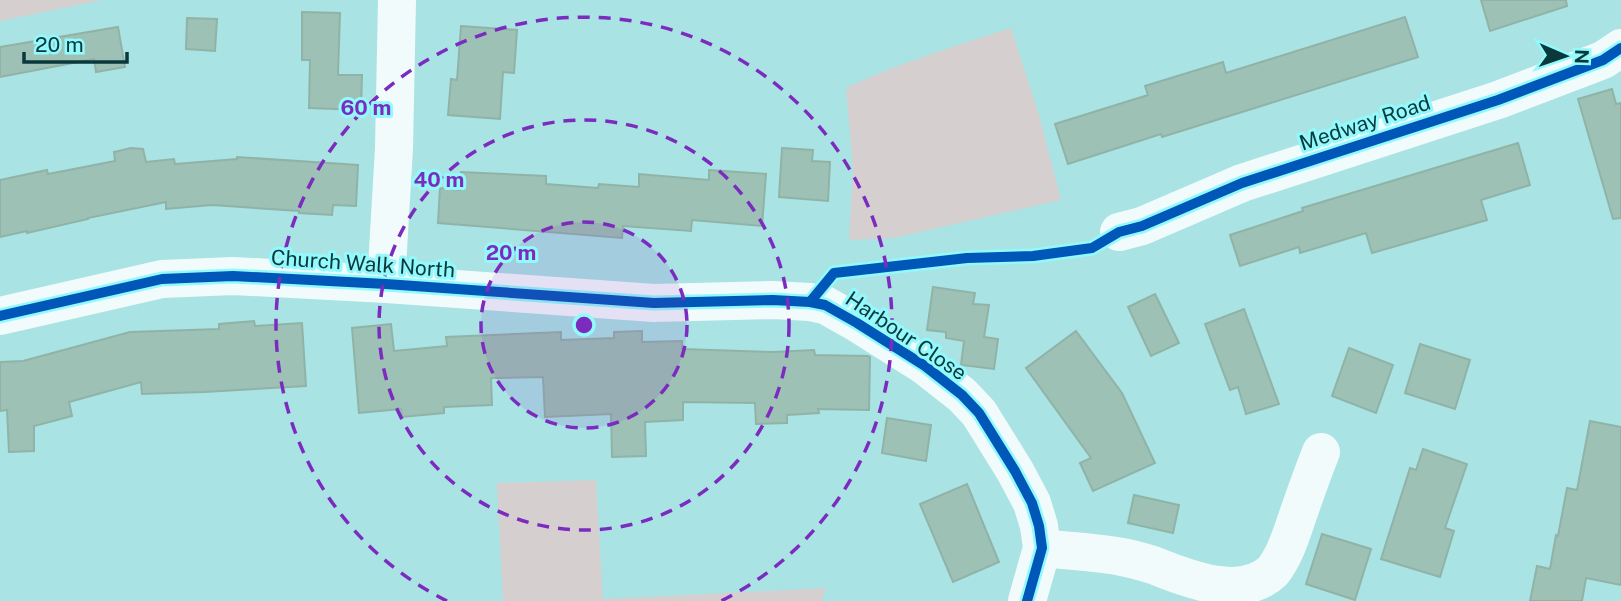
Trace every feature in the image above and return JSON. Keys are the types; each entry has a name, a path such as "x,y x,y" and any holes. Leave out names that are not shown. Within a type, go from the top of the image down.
{"street":[{"path":"386,284 394,148 397,0"},
{"name":"Medway Road","path":"1119,232 1142,226 1242,183 1498,100 1603,60 1621,48"},
{"name":"Church Walk North","path":"0,316 162,279 233,276 654,303 773,300 810,302"},
{"name":"Harbour Close","path":"810,302 838,311 925,366 962,395 979,413 1032,503 1039,526 1042,548 1027,601"},
{"path":"1042,548 1121,557 1217,587 1236,589 1255,583 1273,570 1288,545 1321,452"}],"shaded area":[{"path":"0,0 102,0 0,21"},
{"path":"1011,28 1039,115 1061,200 893,238 849,240 853,168 846,88 948,48"},
{"path":"596,480 603,599 826,588 821,601 503,601 497,483"}],"building":[{"path":"1481,0 1566,0 1567,6 1490,31"},
{"path":"302,12 340,13 338,75 362,75 361,110 309,108 310,60 302,60"},
{"path":"1405,17 1418,57 1068,164 1055,124 1148,95 1145,86 1223,62 1226,73"},
{"path":"187,18 217,19 215,51 186,49"},
{"path":"461,26 517,30 514,73 503,72 500,119 448,115 451,79 457,80"},
{"path":"118,27 125,67 96,72 94,59 0,77 0,47"},
{"path":"1612,89 1616,104 1621,103 1621,218 1613,219 1578,99"},
{"path":"1518,143 1530,185 1481,200 1487,220 1372,253 1366,233 1300,253 1299,247 1240,266 1230,235 1303,211 1302,208"},
{"path":"131,148 143,149 146,162 174,159 175,164 237,157 358,165 356,206 333,205 332,215 212,205 166,209 166,202 0,237 0,180 47,170 48,174 115,161 114,152"},
{"path":"782,148 813,150 812,161 830,162 828,201 779,197"},
{"path":"709,170 766,174 762,226 692,220 691,231 623,226 622,238 438,223 440,188 460,190 461,172 546,176 546,184 598,188 599,184 639,187 639,174 709,180"},
{"path":"933,287 975,293 973,304 989,305 984,337 998,339 994,369 961,365 964,341 946,338 946,332 927,330"},
{"path":"1155,294 1179,343 1151,356 1128,307"},
{"path":"1244,309 1279,404 1246,414 1238,387 1230,390 1205,324"},
{"path":"254,321 255,326 302,323 306,386 142,394 141,382 69,402 72,416 34,426 34,451 9,452 7,410 0,411 0,362 23,361 130,332 219,329 219,324"},
{"path":"391,324 394,351 447,346 446,337 561,332 561,340 614,338 614,332 642,331 642,342 682,341 682,349 773,352 814,350 815,355 868,356 869,410 818,409 819,413 787,415 787,423 756,424 755,403 683,402 683,420 645,422 646,456 612,457 611,414 545,417 543,377 491,378 492,405 444,407 444,413 402,417 401,409 359,413 352,328"},
{"path":"1076,331 1122,393 1155,463 1093,491 1080,463 1091,458 1026,368"},
{"path":"1420,344 1470,360 1455,409 1405,393"},
{"path":"1349,348 1393,365 1376,413 1332,396"},
{"path":"887,418 931,425 926,461 882,453"},
{"path":"1590,421 1621,427 1621,585 1586,578 1582,601 1530,601 1537,566 1550,569 1567,488 1577,490"},
{"path":"1423,449 1467,464 1445,528 1454,531 1440,577 1381,559 1410,468 1416,470"},
{"path":"967,484 999,562 953,582 920,504"},
{"path":"1134,495 1179,505 1173,533 1128,523"},
{"path":"1322,534 1371,549 1355,600 1306,584"}],"cycle path":[{"path":"810,302 834,273 967,258 1033,256 1092,248 1119,232 1142,226 1242,183 1498,100 1603,60 1621,48"},
{"path":"0,316 162,279 233,276 654,303 773,300 825,305 925,366 962,395 979,413 1032,503 1039,526 1042,548 1027,601"}]}
